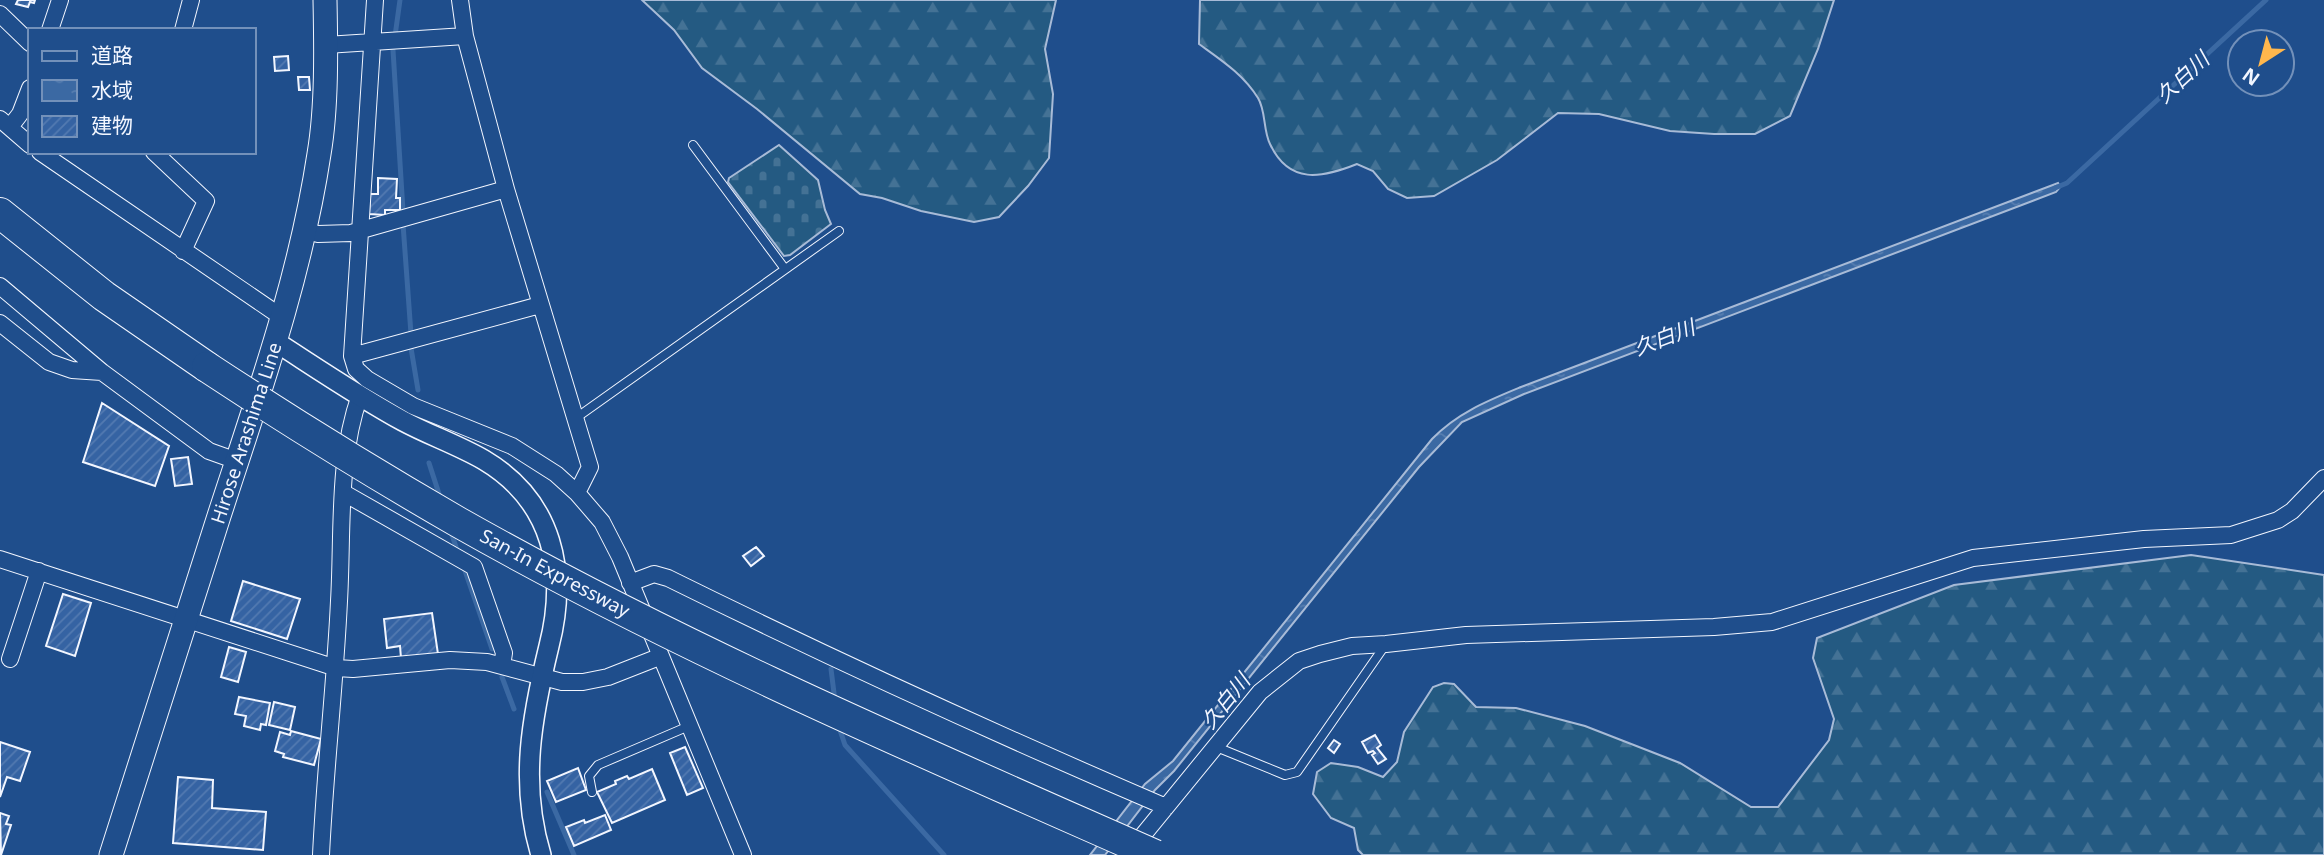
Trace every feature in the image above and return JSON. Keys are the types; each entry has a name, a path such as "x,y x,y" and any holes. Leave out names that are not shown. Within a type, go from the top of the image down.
{"highway":[{"name":"San-In Expressway","path":"0,213 204,372 460,523 640,617 965,771 1155,855"},
{"name":"San-In Expressway","path":"0,226 99,302 370,482 455,531 712,664 1129,855"}],"main road":[{"name":"Hirose Arashima Line","path":"111,855 284,318 305,231 320,151 326,45 325,0"}],"street":[{"path":"51,28 60,0"},
{"path":"184,28 191,0"},
{"path":"375,0 352,356 356,369 367,379 413,406 512,446 556,474 578,493 603,522 744,855"},
{"path":"460,0 465,36 506,189 590,467 578,493"},
{"path":"0,14 28,41"},
{"path":"326,45 465,36"},
{"path":"28,93 20,114 5,123 28,143"},
{"path":"43,154 284,318"},
{"path":"156,154 206,201 183,251"},
{"path":"305,231 318,234 351,233 506,189"},
{"path":"0,286 102,372 209,451 237,460"},
{"path":"352,356 540,305"},
{"path":"0,323 49,362 72,370 102,372"},
{"path":"276,342 403,421 486,461 527,498 545,524 557,568 552,634 530,734 528,775 532,822 541,855"},
{"path":"321,855 336,668 344,493 351,420 360,395"},
{"path":"1129,855 1260,692 1299,661 1352,646 1466,635 1724,627 1772,622 1973,558 2144,539 2231,535 2278,520 2324,478"},
{"path":"344,493 474,566 505,653 502,666"},
{"path":"0,559 336,668 353,669 450,660 487,662 562,682 583,682 608,677 659,657"},
{"path":"10,659 39,571"},
{"path":"630,583 654,574 668,578 1016,743 1166,807"}],"lane":[{"path":"692,145 785,269"},
{"path":"574,419 839,231"},
{"path":"1214,746 1285,775 1297,772 1386,644"},
{"path":"592,792 589,776 598,765 689,726"}],"green space":[{"path":"642,0 1056,0 1045,49 1053,94 1049,158 999,217 974,222 860,194 757,109 702,68 674,30"},
{"path":"1200,0 1834,0 1818,49 1790,116 1755,134 1670,131 1599,114 1558,113 1497,160 1434,196 1407,198 1388,189 1373,171 1357,164 1319,175 1297,172 1287,166 1270,144 1261,103 1252,89 1231,68 1199,44"},
{"path":"779,145 818,180 831,224 790,255 784,256 728,182 729,178"},
{"path":"2191,555 2324,575 2324,855 1363,855 1358,850 1354,828 1331,818 1313,794 1317,772 1331,763 1358,767 1383,777 1397,762 1404,732 1433,687 1444,683 1454,684 1476,707 1516,708 1585,726 1680,763 1751,807 1778,807 1829,740 1834,719 1813,658 1817,638 1954,585"}],"water":[{"path":"2058,183 2060,187 2056,192 1524,394 1462,422 1419,467 1105,855 1090,855 1145,784 1173,761 1432,439 1462,415 1521,387"}],"building":[{"path":"18,0 35,0 34,3 30,2 28,7 16,4"},
{"path":"288,56 289,70 275,71 274,57"},
{"path":"298,77 309,77 310,90 299,90"},
{"path":"378,178 397,179 396,198 400,198 400,210 385,210 385,215 369,214 370,194 378,194"},
{"path":"102,403 169,446 155,486 83,462"},
{"path":"188,457 192,484 175,486 171,459"},
{"path":"756,547 764,556 751,566 743,556"},
{"path":"243,581 300,599 287,639 231,621"},
{"path":"63,594 91,603 75,656 46,646"},
{"path":"432,613 438,654 401,658 400,646 387,648 384,619"},
{"path":"229,647 246,652 238,682 221,677"},
{"path":"239,697 270,703 266,725 261,724 260,730 244,726 246,716 235,714"},
{"path":"274,702 295,707 290,730 269,725"},
{"path":"291,731 321,739 314,765 283,757 284,754 275,751 280,732 290,735"},
{"path":"1375,735 1381,745 1377,748 1386,759 1378,764 1372,755 1375,753 1368,753 1362,742"},
{"path":"1334,740 1340,744 1334,753 1328,748"},
{"path":"0,742 30,752 20,781 7,777 0,797"},
{"path":"685,747 703,788 687,795 670,753"},
{"path":"578,768 586,790 556,802 547,781"},
{"path":"652,769 665,800 612,823 597,792 616,784 615,781 627,776 629,779"},
{"path":"178,777 213,780 212,808 266,812 263,850 173,843"},
{"path":"0,813 9,816 6,824 11,825 1,855"},
{"path":"605,815 611,830 574,846 566,827"}],"waterway":[{"path":"395,36 400,0"},
{"name":"久白川","path":"2055,188 2067,183 2266,0"},
{"path":"393,50 403,211"},
{"path":"403,224 411,334"},
{"path":"411,348 418,390"},
{"path":"429,463 441,500"},
{"path":"451,532 458,553"},
{"path":"463,565 492,649"},
{"path":"831,669 835,701"},
{"path":"502,677 514,709"},
{"path":"838,724 845,745 944,855"},
{"path":"547,792 574,855"}]}
